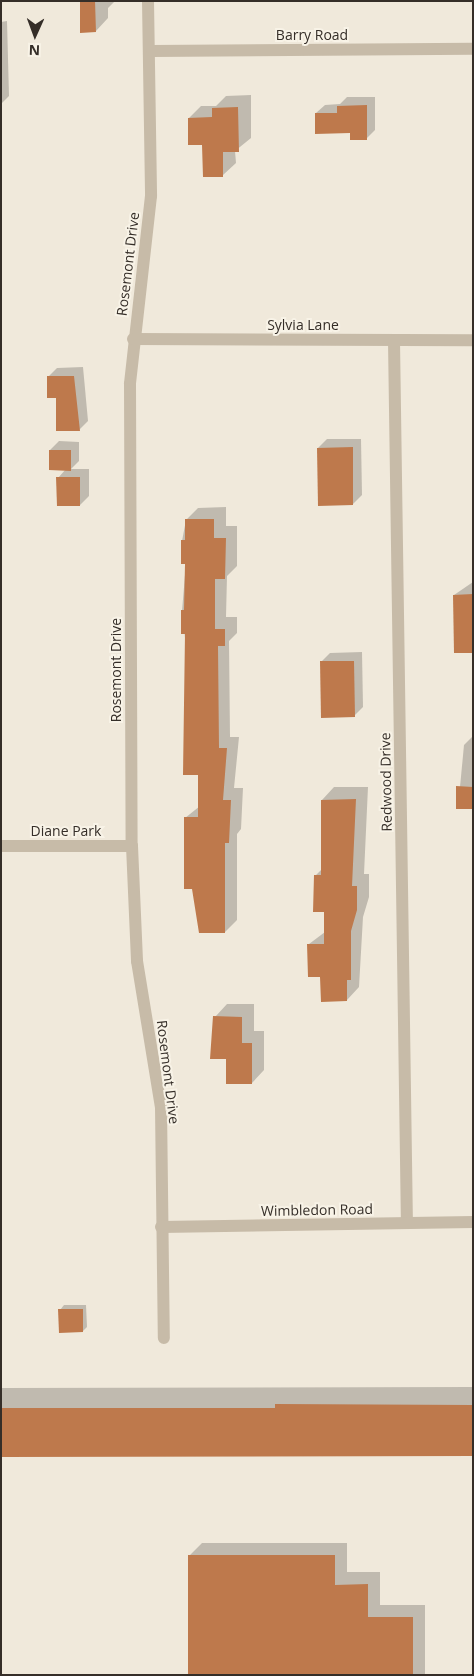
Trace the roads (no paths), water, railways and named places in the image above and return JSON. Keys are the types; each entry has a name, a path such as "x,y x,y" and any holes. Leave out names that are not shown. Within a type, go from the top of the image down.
{"street":[{"name":"Rosemont Drive","path":"148,1 152,51 151,196 133,339 132,846 137,961 160,1107 164,1338"},
{"name":"Barry Road","path":"152,51 473,48"},
{"name":"Sylvia Lane","path":"133,339 473,340"},
{"name":"Redwood Drive","path":"394,341 407,1223"},
{"name":"Diane Park","path":"1,846 132,846"},
{"name":"Wimbledon Road","path":"161,1228 473,1222"}]}
